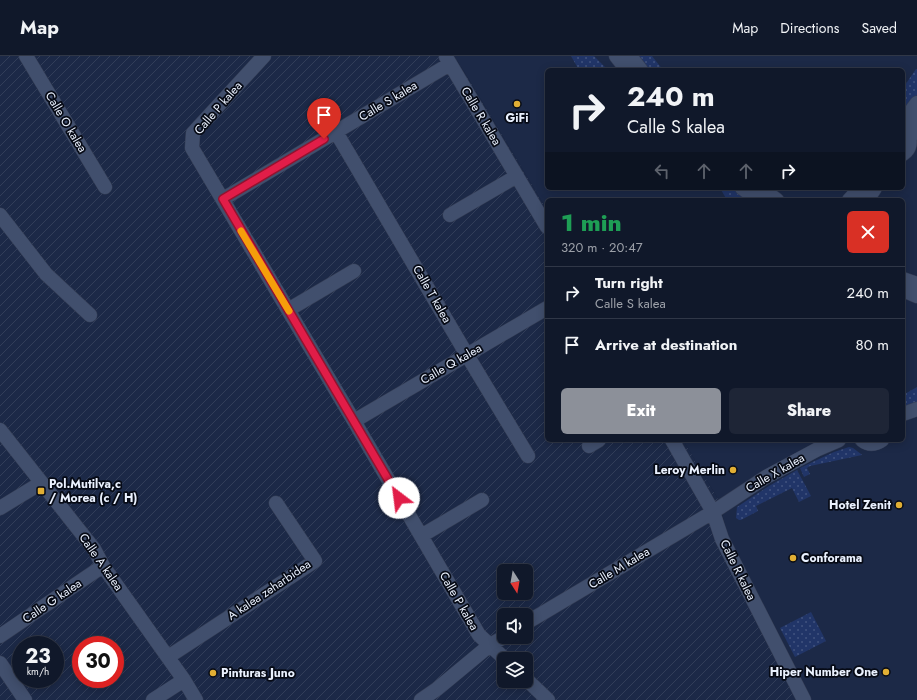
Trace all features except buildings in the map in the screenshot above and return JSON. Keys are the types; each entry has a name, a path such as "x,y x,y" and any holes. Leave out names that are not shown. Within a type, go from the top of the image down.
{"street":[{"name":"Calle O kalea","path":"26,56 105,187"},
{"name":"Calle P kalea","path":"264,56 193,133 192,148 479,635 498,652"},
{"path":"616,56 625,68"},
{"path":"630,56 639,68"},
{"name":"Calle S kalea","path":"223,199 336,132 447,60"},
{"name":"Calle R kalea","path":"447,60 545,224"},
{"path":"905,119 917,103"},
{"path":"905,152 909,149 910,141 906,134 917,121"},
{"name":"Calle T kalea","path":"336,132 528,456"},
{"path":"450,215 517,176"},
{"path":"745,190 755,198"},
{"path":"764,190 774,198"},
{"path":"851,198 858,190"},
{"path":"0,215 46,274 90,315"},
{"path":"288,310 354,271"},
{"path":"905,280 917,284"},
{"path":"905,291 917,296"},
{"name":"Calle Q kalea","path":"354,421 545,309"},
{"path":"905,413 917,409"},
{"name":"Calle A kalea","path":"0,430 94,549 104,566 184,680 196,700"},
{"name":"Calle R kalea","path":"673,442 713,512 722,539 804,700"},
{"name":"Calle X kalea","path":"713,512 766,477 818,448 834,442"},
{"path":"865,442 871,444 876,444 879,442"},
{"path":"0,508 41,483"},
{"path":"422,536 482,500"},
{"name":"A kalea zeharbidea","path":"168,657 315,561 276,503"},
{"name":"Calle M kalea","path":"533,620 713,512"},
{"name":"Calle G kalea","path":"0,636 104,566"},
{"path":"421,700 497,641"},
{"path":"0,663 25,700"},
{"path":"153,700 184,680"},
{"path":"533,686 548,700"}],"shaded area":[{"path":"0,56 454,56 545,207 545,442 684,442 718,499 729,540 807,700 0,700"},
{"path":"454,56 917,56 917,700 807,700 729,540 718,499 684,442 905,442 905,198 545,198 545,207"},
{"path":"571,56 594,56 606,68 578,68"},
{"path":"636,56 652,56 661,68 645,68"},
{"path":"917,69 917,95 905,111 905,85"},
{"path":"721,190 737,190 747,198 726,198"},
{"path":"917,387 917,402 905,407 905,394"},
{"path":"849,447 853,448 862,455 810,466 807,468 810,474 804,477 800,468 834,452"},
{"path":"797,470 811,496 799,502 792,488 756,506 758,511 741,520 736,518 737,507"},
{"path":"811,612 826,641 795,657 780,628"}],"slow traffic":[{"path":"241,231 289,311"}],"place":[{"name":"GiFi","path":"517,104"},
{"name":"Leroy Merlin","path":"733,470"},
{"name":"Pol.Mutilva,c / Morea (c / H)","path":"41,491"},
{"name":"Hotel Zenit","path":"899,505"},
{"name":"Conforama","path":"793,558"},
{"name":"Hiper Number One","path":"886,672"},
{"name":"Pinturas Juno","path":"213,673"}],"route":[{"path":"324,139 223,199 399,498"}]}
